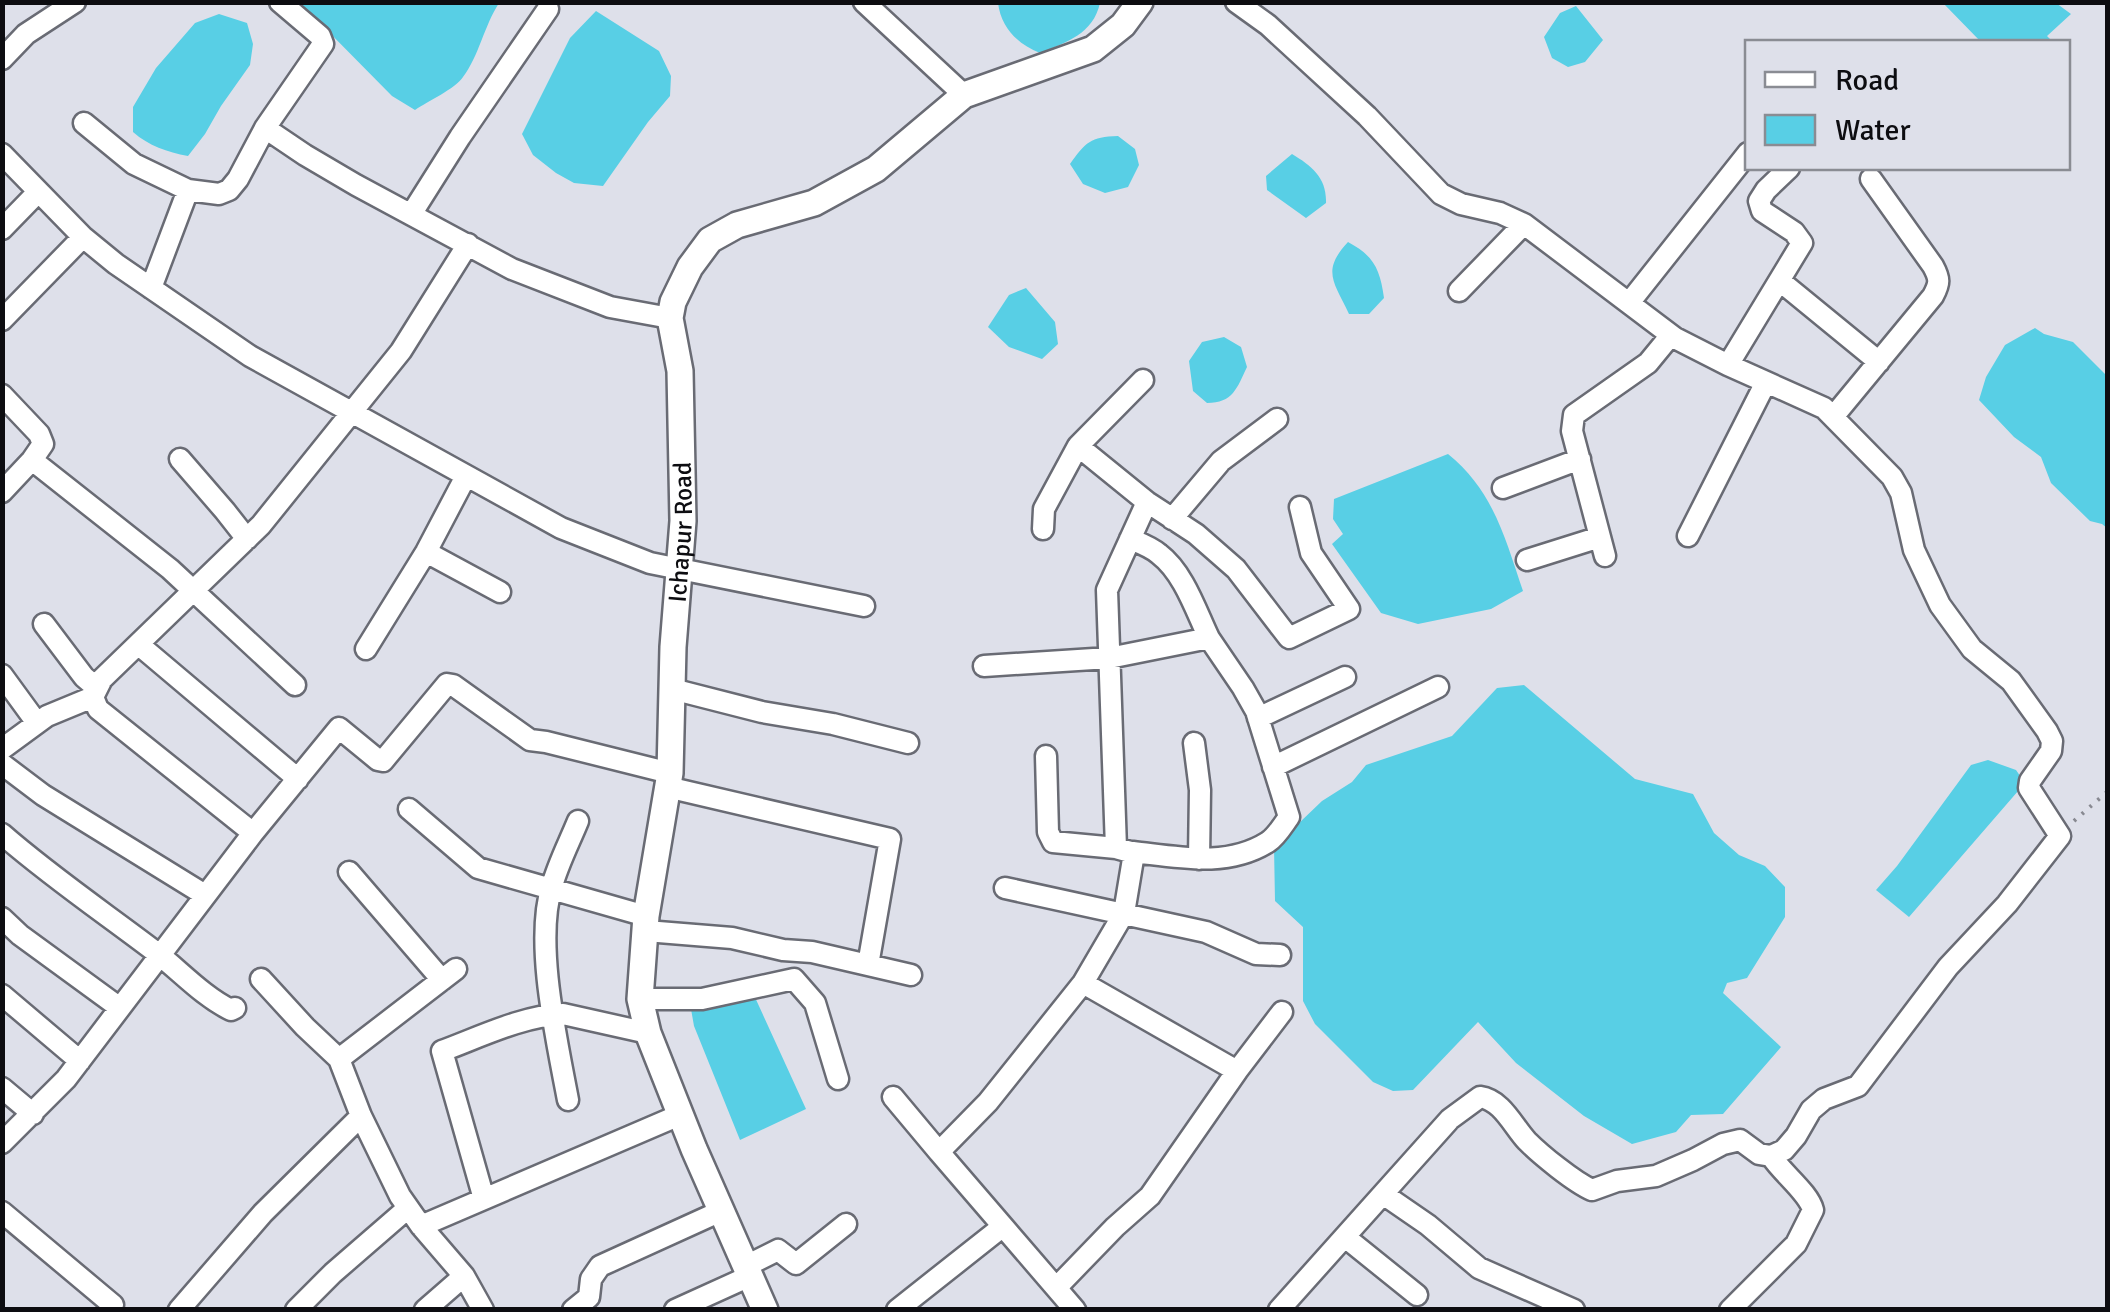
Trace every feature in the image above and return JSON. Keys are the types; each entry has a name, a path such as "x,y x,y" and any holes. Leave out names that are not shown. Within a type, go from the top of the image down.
{"street":[{"path":"2,58 26,34 75,2"},
{"path":"84,123 134,164 188,190 219,194 229,190 265,128 323,44 320,36 280,2"},
{"path":"864,2 964,96"},
{"path":"265,128 339,175 512,268 610,308 670,318 681,284 710,240 737,224 814,204 876,169 964,96 1093,49 1123,25 1140,2"},
{"path":"1236,2 1367,116 1442,194 1524,224 1670,334 1824,408 1834,417 1892,477 1901,493 1914,550 1940,605 1972,649 2011,681 2048,730 2051,750 2029,788 2059,834 2007,904 1948,967 1858,1086 1824,1099 1811,1110 1784,1150 1771,1156 1759,1154 1740,1140 1723,1144 1656,1176 1617,1181 1592,1190 1528,1142 1495,1102 1480,1097 1450,1119 1279,1310"},
{"path":"412,213 548,9"},
{"path":"2,154 83,237 116,264 250,356 561,528 650,564 864,606"},
{"path":"1629,303 1745,157"},
{"path":"1728,365 1802,243 1794,232 1762,212 1760,201 1766,190 1787,170"},
{"path":"1834,417 1940,284 1934,266 1871,178"},
{"path":"151,288 188,190"},
{"path":"2,229 38,192"},
{"path":"1459,291 1524,224"},
{"path":"2,320 83,237"},
{"path":"2,749 36,723 95,693 102,679 262,525 401,351 468,244"},
{"path":"1780,281 1879,362"},
{"name":"Ichapur Road","path":"670,318 680,371 682,520 669,780 646,923 640,999 648,1034 694,1149 765,1310"},
{"path":"1527,560 1602,547 1572,431 1574,415 1648,363 1670,334"},
{"path":"1043,530 1044,509 1078,446 1143,380"},
{"path":"1688,536 1766,382"},
{"path":"2,395 39,434 43,444 2,492"},
{"path":"1172,519 1221,461 1277,419"},
{"path":"1078,446 1147,502 1196,534 1236,569 1290,638 1349,609 1310,553 1300,507"},
{"path":"1503,488 1580,459"},
{"path":"32,460 170,569 295,685"},
{"path":"180,460 246,539"},
{"path":"366,649 426,552 466,476"},
{"path":"939,1152 988,1102 1083,983 1124,913 1125,850 1106,590 1147,502"},
{"path":"1046,756 1049,836 1059,844 1199,859 1233,857 1271,840 1289,817 1258,718 1243,688 1209,638 1167,561 1130,539"},
{"path":"426,552 500,592"},
{"path":"44,624 95,693 98,709 253,833"},
{"path":"984,666 1108,658 1209,638"},
{"path":"138,644 298,779"},
{"path":"2,674 36,723"},
{"path":"1258,718 1346,676"},
{"path":"2,1143 80,1061 253,833 339,728 383,761 447,684 530,740 890,839 868,965"},
{"path":"1274,767 1438,687"},
{"path":"672,689 908,743"},
{"path":"1194,743 1200,790 1199,859"},
{"path":"2,764 43,795 206,895"},
{"path":"409,808 478,868 550,888 646,923 911,975"},
{"path":"568,1100 552,1014 545,937 550,888 578,821"},
{"path":"2,834 218,1003 235,1008"},
{"path":"338,1058 449,974 349,872"},
{"path":"1005,888 1206,932 1256,954 1280,955"},
{"path":"2,918 120,1008"},
{"path":"261,978 338,1058 408,1208 464,1276 483,1310"},
{"path":"640,999 702,999 794,979 814,1004 838,1078"},
{"path":"1083,983 1237,1071"},
{"path":"2,995 80,1061"},
{"path":"1056,1288 1150,1196 1282,1012"},
{"path":"484,1199 442,1051 552,1014 648,1034"},
{"path":"2,1088 33,1114"},
{"path":"893,1097 1075,1310"},
{"path":"421,1226 682,1114"},
{"path":"179,1310 263,1213 362,1116"},
{"path":"1730,1310 1796,1244 1814,1210 1811,1200 1781,1172 1771,1156"},
{"path":"1383,1194 1479,1268 1574,1310"},
{"path":"296,1310 408,1208"},
{"path":"573,1310 589,1297 591,1279 600,1266 722,1211"},
{"path":"2,1212 113,1306"},
{"path":"675,1310 748,1271 778,1250 796,1264 846,1224"},
{"path":"897,1310 1002,1227"},
{"path":"1346,1236 1417,1295"},
{"path":"425,1310 464,1276"}],"path":[{"path":"2059,834 2108,791"}],"water":[{"path":"998,2 1100,3 1085,30 1040,53 1011,34"},
{"path":"285,3 499,3 463,77 415,110 392,96 316,19 303,22"},
{"path":"1943,3 2056,3 2071,14 2047,36 2051,40 1979,40"},
{"path":"1576,6 1603,40 1585,62 1568,67 1552,58 1544,37 1560,13"},
{"path":"596,11 659,51 671,76 670,96 603,186 574,183 556,173 533,155 522,134 570,38"},
{"path":"219,14 247,23 253,44 250,65 188,156 152,145 133,132 133,107 156,68 195,23"},
{"path":"1118,136 1135,149 1139,165 1128,187 1105,193 1083,184 1070,164 1080,150 1090,142"},
{"path":"1292,154 1317,174 1326,194 1326,203 1306,218 1267,190 1266,176"},
{"path":"1348,242 1370,258 1380,279 1384,298 1369,314 1349,314 1335,285 1332,269"},
{"path":"1026,288 1055,322 1058,344 1042,359 1009,347 988,327 1009,295"},
{"path":"2035,328 2073,342 2107,376 2107,528 2090,521 2051,483 2041,457 2014,437 1979,400 1986,377 2005,345"},
{"path":"1224,337 1241,347 1247,367 1228,397 1207,403 1193,391 1189,361 1202,342"},
{"path":"1448,454 1487,499 1523,591 1491,609 1418,624 1381,613 1332,544 1343,534 1333,519 1334,499"},
{"path":"1524,685 1635,779 1693,794 1714,833 1739,855 1765,866 1785,887 1785,917 1747,978 1727,983 1723,993 1781,1047 1723,1114 1691,1115 1676,1132 1632,1144 1584,1116 1516,1063 1478,1022 1413,1090 1393,1091 1373,1082 1315,1024 1303,1001 1303,927 1275,901 1274,847 1322,801 1352,782 1366,765 1452,736 1497,688"},
{"path":"1988,760 2016,770 2025,783 1909,917 1876,890 1971,765"},
{"path":"753,993 806,1109 740,1140 694,1026 691,1009"}]}
